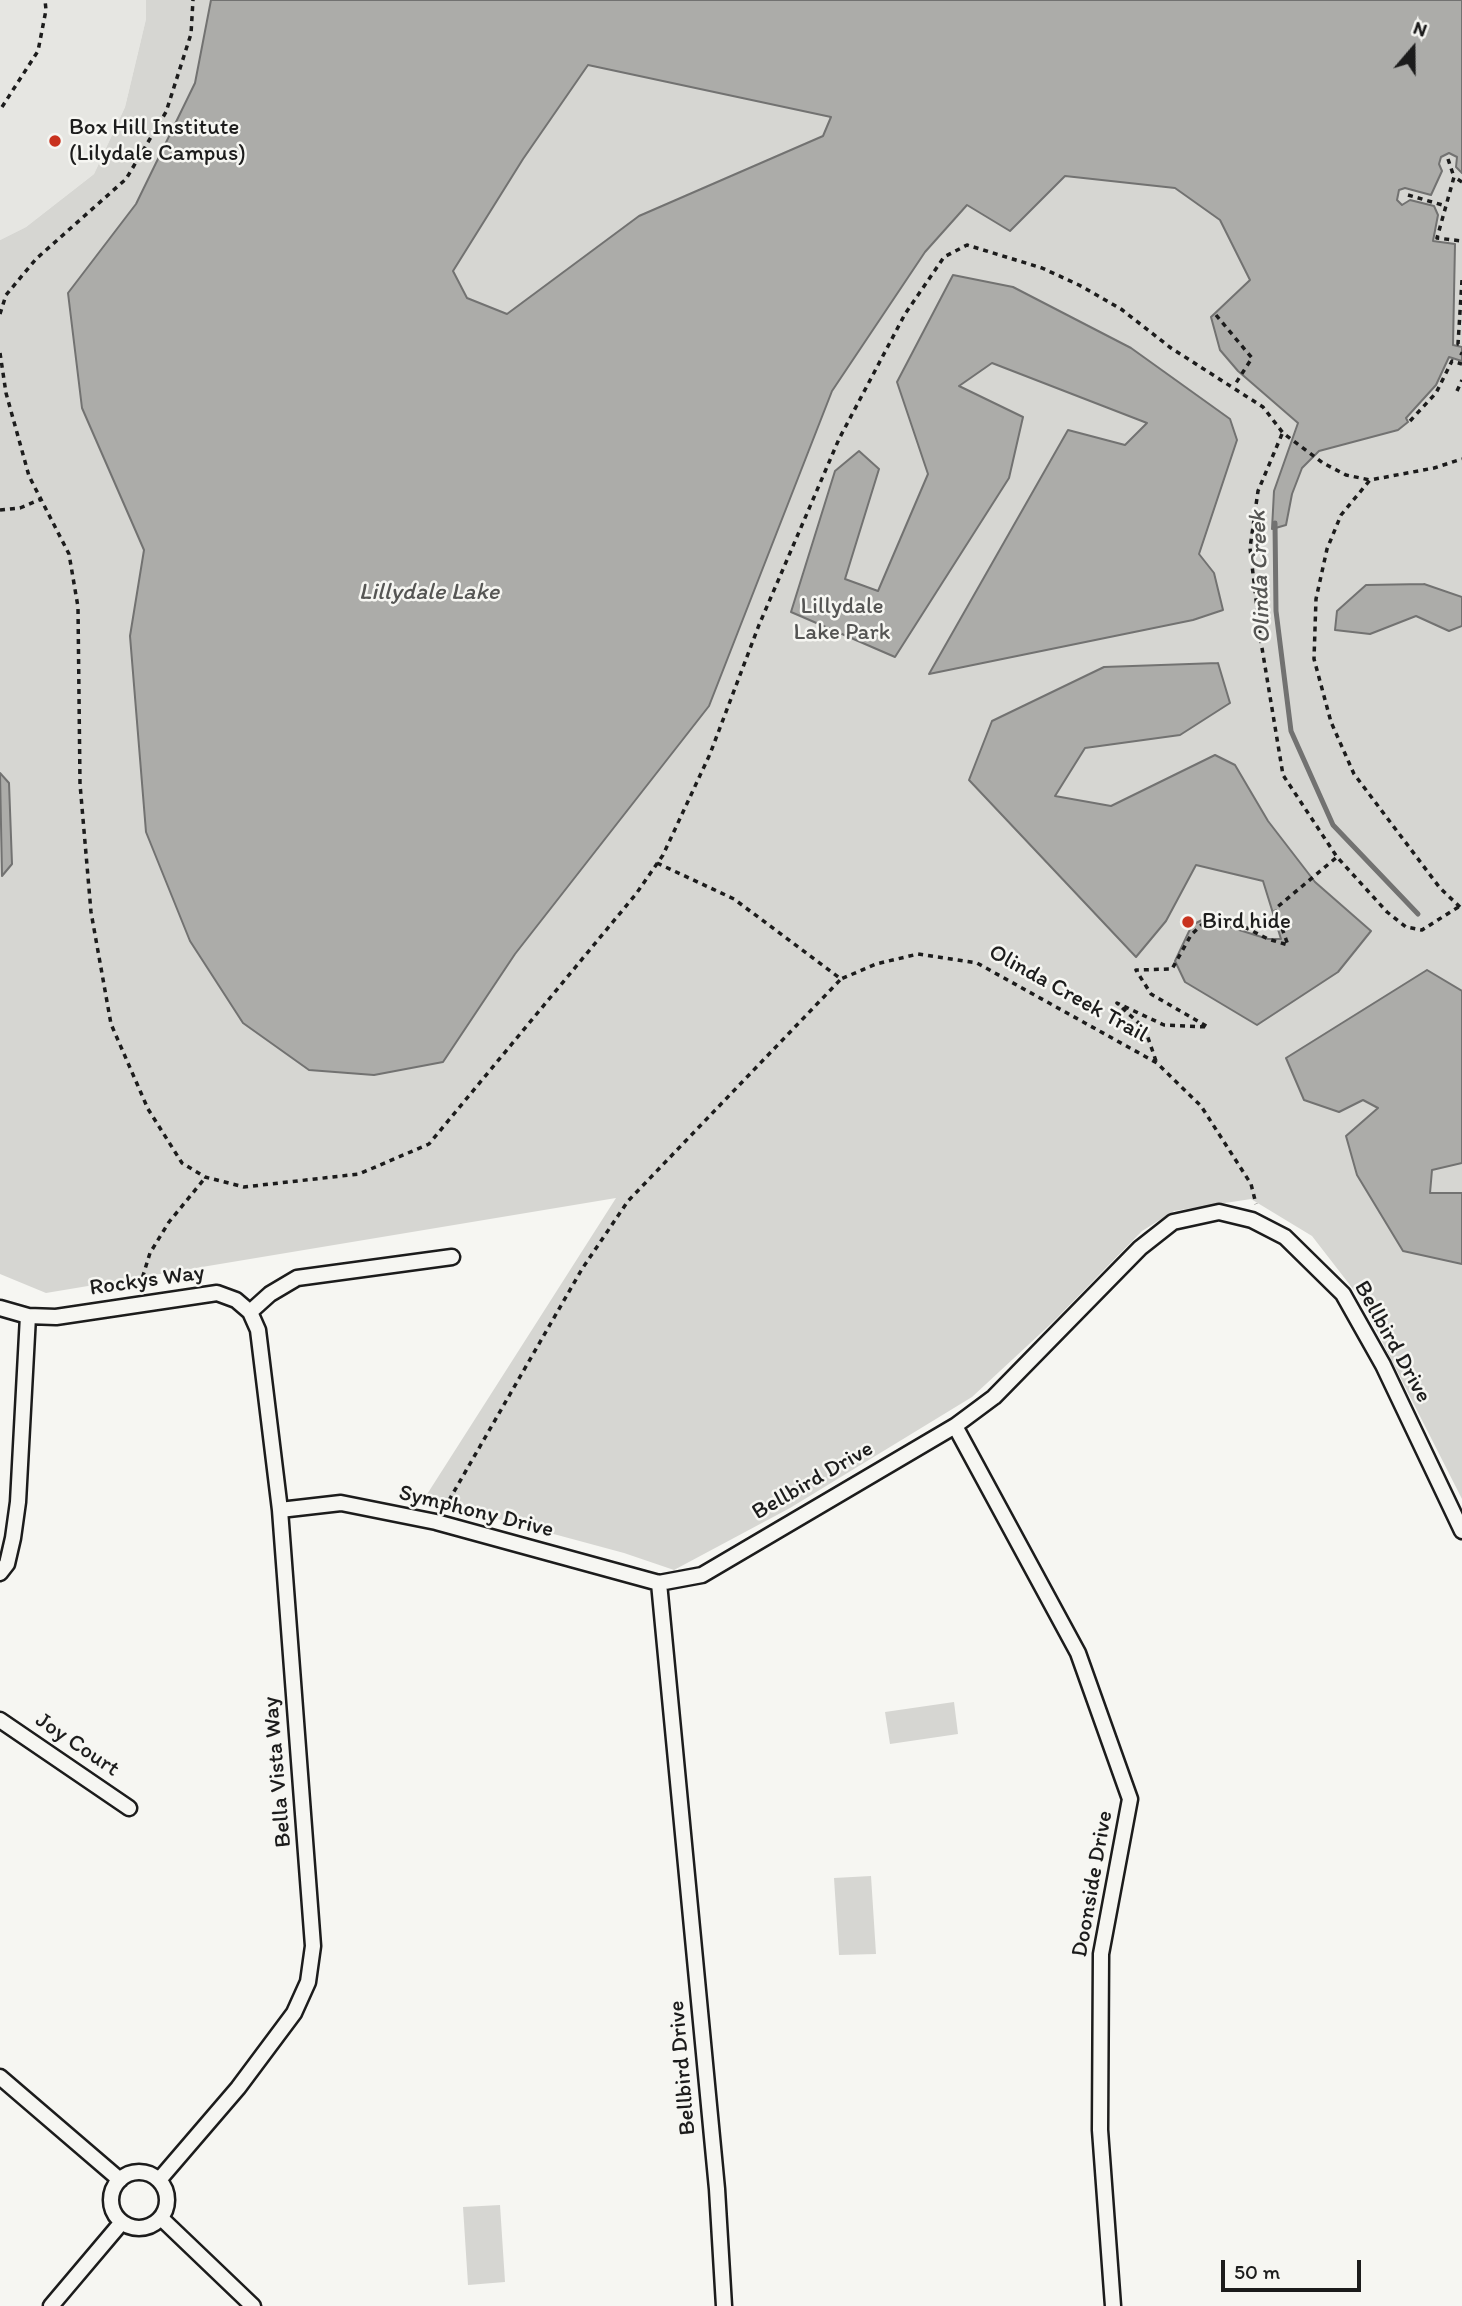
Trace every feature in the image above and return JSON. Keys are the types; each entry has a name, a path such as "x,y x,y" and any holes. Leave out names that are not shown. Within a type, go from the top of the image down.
{"street":[{"name":"Bellbird Drive","path":"724,2306 717,2189 659,1583 702,1575 955,1426 994,1397 1140,1248 1173,1222 1219,1212 1252,1220 1285,1237 1343,1294 1382,1365 1462,1531"},
{"path":"250,1312 270,1294 297,1278 452,1257"},
{"name":"Rockys Way","path":"0,1308 27,1316 56,1317 217,1293 236,1300 250,1312"},
{"name":"Bella Vista Way","path":"159,2180 238,2088 286,2024 307,1982 313,1946 281,1510 258,1330 250,1312"},
{"path":"0,1573 7,1563 18,1502 27,1316"},
{"name":"Doonside Drive","path":"955,1426 1078,1653 1130,1800 1101,1954 1100,2130 1113,2306"},
{"name":"Symphony Drive","path":"281,1510 341,1503 436,1521 659,1583"},
{"name":"Joy Court","path":"0,1720 129,1808"},
{"path":"0,2077 120,2180"},
{"path":"139,2172 159,2180 167,2199 161,2218 146,2227 133,2227 122,2222 116,2215 111,2200 120,2180 139,2172"},
{"path":"161,2218 253,2306"},
{"path":"51,2306 122,2222"}],"path":[{"path":"2,107 38,51 46,10 45,0"},
{"path":"0,314 6,295 36,259 126,179 166,112 191,34 193,0"},
{"path":"1448,159 1454,177 1437,238 1462,241"},
{"path":"1454,177 1462,181"},
{"path":"1408,195 1446,206"},
{"path":"0,353 6,393 29,476 69,554 78,607 80,784 91,912 111,1024 148,1109 182,1163 205,1177 244,1187 291,1184 359,1174 429,1144 636,894 657,863 710,754 760,625 839,439 905,314 944,257 967,245 1042,268 1121,309 1171,348 1263,407 1283,433 1323,463 1346,475 1370,480 1434,468 1462,459"},
{"path":"1462,280 1458,344 1462,345"},
{"path":"1216,315 1252,358 1233,387"},
{"path":"1410,421 1436,393 1452,361 1462,364"},
{"path":"1457,391 1462,380"},
{"path":"1283,433 1258,491 1250,548 1261,642 1283,775 1337,857 1387,912 1406,927 1422,930 1461,907 1440,888 1353,774 1331,722 1314,659 1315,599 1327,550 1341,515 1370,480"},
{"path":"0,510 20,508 41,499"},
{"path":"1157,1063 1145,1029 1117,1003 1164,1025 1208,1027 1151,994 1136,970 1172,969 1191,935 1210,917 1225,917 1268,939 1288,945 1275,909 1337,857"},
{"path":"436,1521 582,1269 628,1201 841,979 734,899 657,863"},
{"name":"Olinda Creek Trail","path":"841,979 876,964 918,954 977,963 1157,1063 1202,1106 1251,1184 1256,1204"},
{"path":"145,1303 142,1279 150,1253 169,1222 205,1177"}],"shaded area":[{"name":"Box Hill Institute (Lilydale Campus)","path":"0,0 146,0 146,19 125,107 94,174 26,227 0,240"}],"green space":[{"name":"Lillydale Lake Park","path":"146,0 1462,0 1462,1499 1360,1298 1312,1236 1251,1199 1174,1211 1142,1231 1054,1321 972,1397 790,1508 674,1570 624,1553 424,1499 616,1198 46,1293 0,1274 0,240 26,227 94,174 125,107 146,19"},
{"path":"954,1702 958,1734 890,1744 885,1712"},
{"path":"871,1876 876,1954 839,1955 834,1878"},
{"path":"500,2205 505,2282 468,2285 463,2207"}],"water":[{"name":"Lillydale Lake","path":"211,0 1462,0 1462,173 1456,167 1457,157 1449,153 1441,157 1439,164 1442,171 1431,195 1405,188 1399,190 1397,200 1402,205 1410,200 1434,206 1438,215 1433,241 1455,244 1453,345 1462,347 1462,361 1449,357 1436,385 1406,418 1408,422 1398,430 1319,451 1302,468 1292,494 1286,525 1272,529 1274,491 1298,423 1238,371 1220,350 1211,317 1250,280 1220,220 1175,188 1065,176 1010,231 967,205 925,252 832,391 709,706 515,954 443,1062 374,1075 309,1070 243,1023 190,941 146,832 130,636 144,550 82,408 68,293 136,204 195,83","holes":["588,65 831,117 823,136 639,216 507,314 467,298 453,271 523,159"]},
{"path":"953,275 1013,287 1131,348 1230,419 1237,440 1199,554 1214,573 1223,610 1193,620 929,674 1068,430 1125,445 1147,423 992,363 959,386 1023,417 1009,478 895,657 791,612 835,471 859,451 879,469 845,579 878,591 928,474 897,382"},
{"path":"1424,584 1462,597 1462,626 1449,631 1416,616 1370,634 1335,630 1337,611 1366,585"},
{"path":"1218,663 1230,703 1180,735 1085,748 1055,796 1111,806 1215,755 1235,765 1268,821 1315,882 1371,931 1338,972 1257,1025 1185,982 1175,961 1192,925 1204,919 1268,939 1281,939 1263,881 1196,865 1166,921 1136,957 969,780 992,721 1104,667"},
{"path":"0,773 9,783 12,864 2,876"},
{"path":"1427,970 1462,991 1462,1163 1432,1170 1430,1193 1462,1193 1462,1264 1403,1251 1357,1175 1346,1136 1378,1108 1363,1100 1339,1112 1304,1100 1286,1058"}],"waterway":[{"name":"Olinda Creek","path":"1275,523 1276,611 1291,731 1333,825 1418,914"}],"place":[{"name":"Box Hill Institute (Lilydale Campus)","path":"55,141"},
{"name":"Bird hide","path":"1188,922"}]}
